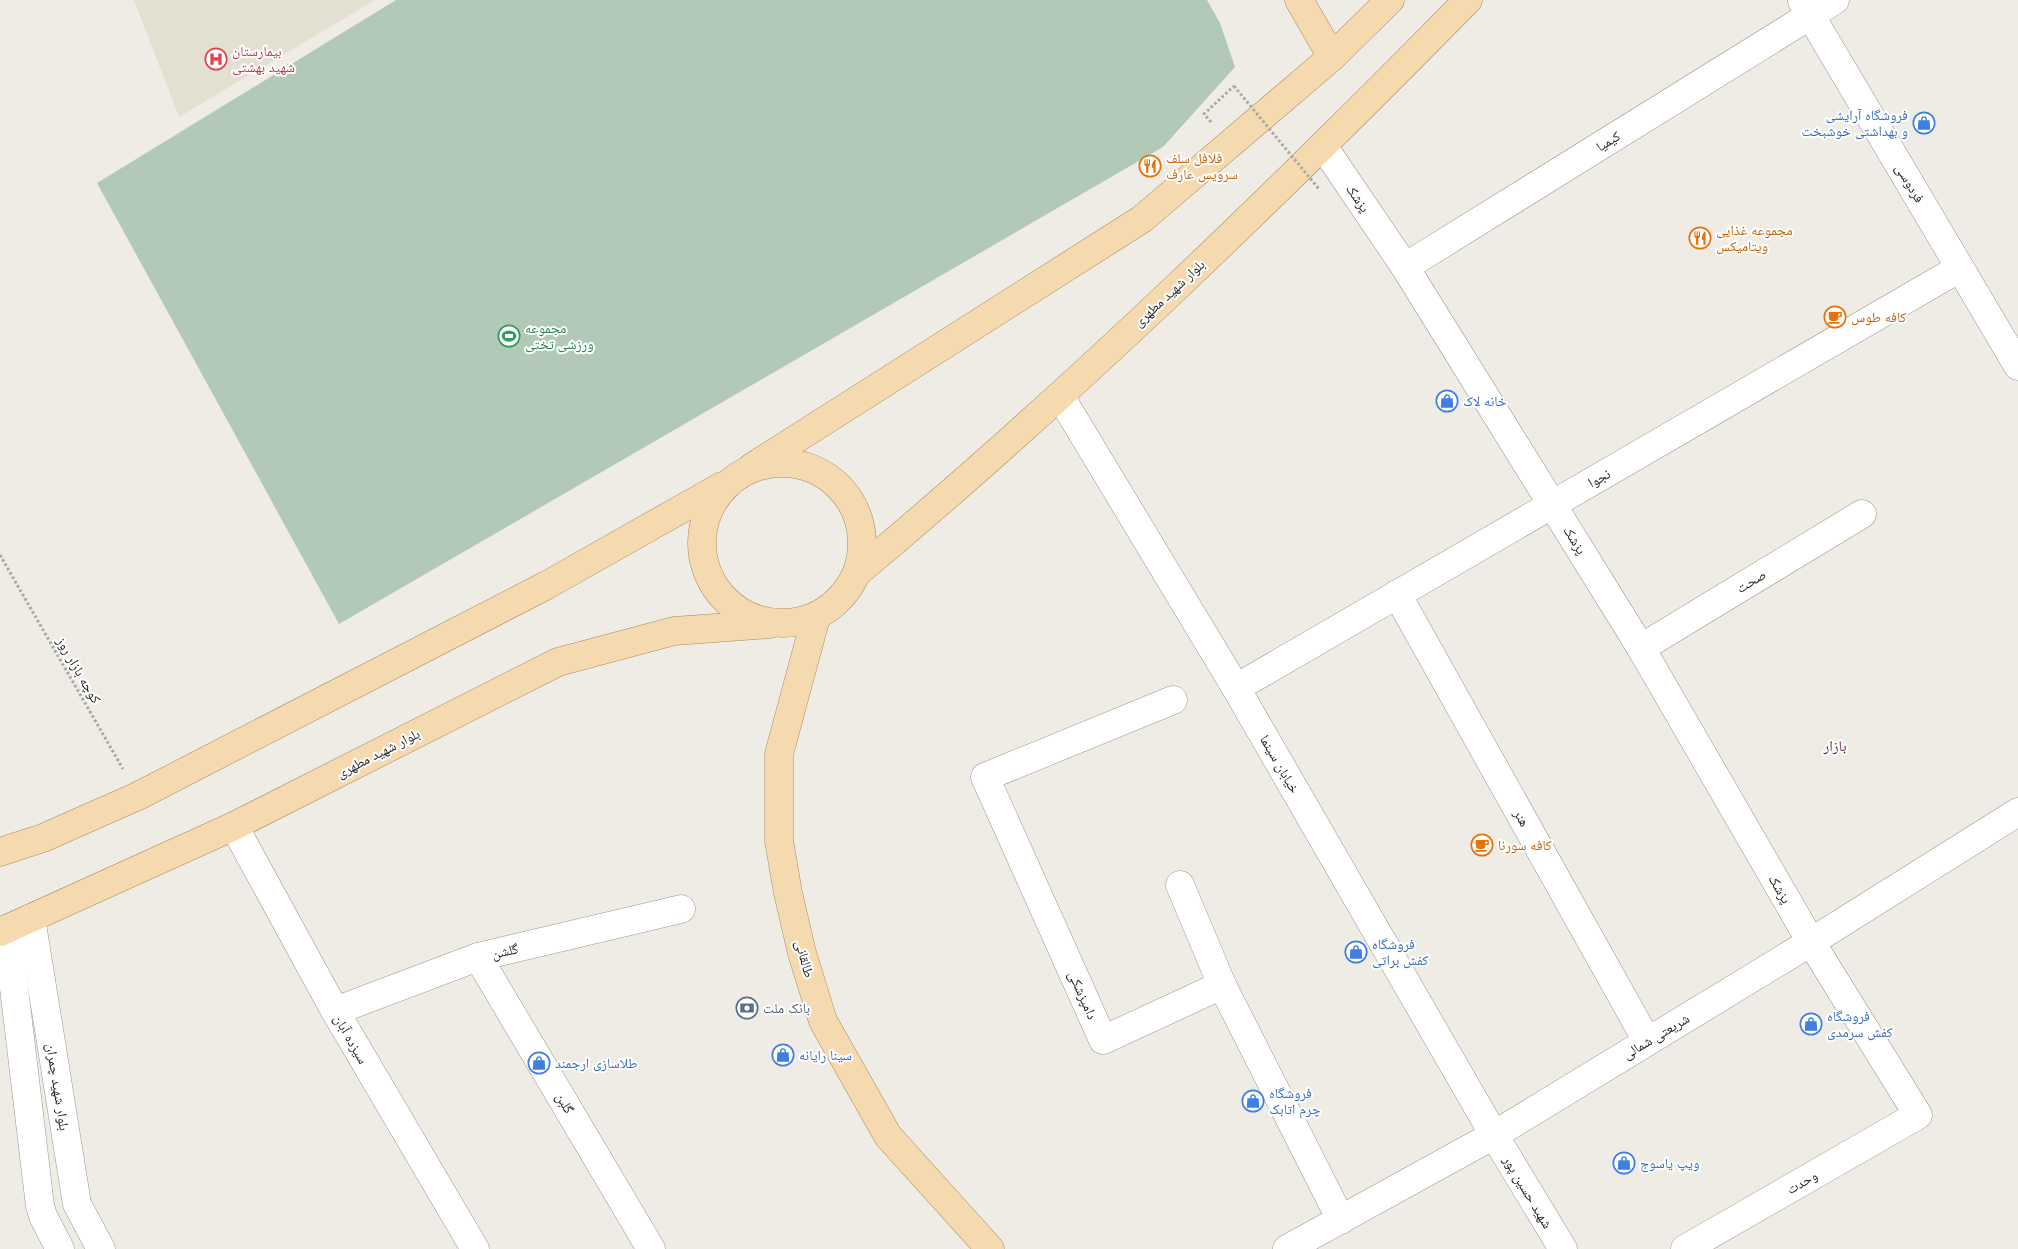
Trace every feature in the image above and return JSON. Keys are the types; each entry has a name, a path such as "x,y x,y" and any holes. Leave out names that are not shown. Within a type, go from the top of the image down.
{"main road":[{"path":"1299,0 1332,56"},
{"path":"0,852 43,838 138,796 547,584 722,486 1142,219 1332,56 1390,0"},
{"name":"بلوار شهید مطهری","path":"858,572 926,515 1060,396 1323,146 1468,0"},
{"path":"722,486 705,514 700,545 707,576 726,602 770,624 816,617 842,599 858,572 863,541 856,511 839,485 813,468 783,461 752,467"},
{"name":"طالقانی","path":"816,617 779,754 779,841 788,893 802,953 823,1021 888,1136 990,1249"},
{"name":"بلوار شهید مطهری","path":"13,927 234,826 558,662 674,631 770,624"}],"street":[{"name":"کیمیا","path":"1405,267 1806,8 1834,0"},
{"name":"فردوسی","path":"1806,8 2018,366"},
{"name":"پزشک","path":"1323,146 1405,267 1641,648 1811,942 1918,1115"},
{"name":"نجوا","path":"1236,688 1960,268"},
{"name":"خیابان سینما","path":"1060,396 1236,688 1494,1135"},
{"name":"صحت","path":"1641,648 1862,514"},
{"name":"هنر","path":"1397,594 1647,1041"},
{"name":"دامپزشکی","path":"1173,700 984,776 1103,1040 1222,985"},
{"name":"شریعتی شمالی","path":"1287,1249 1494,1135 1811,942 2018,812"},
{"name":"سیزده آبان","path":"234,826 335,1011 475,1249"},
{"path":"1180,885 1222,985 1341,1220"},
{"name":"گلشن","path":"335,1011 478,957 681,909"},
{"path":"13,927 43,1216 60,1249"},
{"name":"بلوار شهید چمران","path":"13,927 77,1204 102,1249"},
{"name":"گلبن","path":"478,957 651,1249"},
{"name":"وحدت","path":"1685,1249 1918,1115"},
{"name":"شهید حسین پور","path":"1494,1135 1563,1249"},
{"path":"43,1216 58,1208 77,1204"}],"path":[{"path":"1204,114 1234,86 1319,189"},
{"name":"کوچه بازار روز","path":"0,556 138,796"}],"shaded area":[{"name":"بیمارستان شهید بهشتی","path":"134,0 375,0 179,117"}],"green space":[{"name":"مجموعه ورزشی تختی","path":"396,0 1207,0 1220,23 1235,67 1163,147 339,624 97,183"}],"place":[{"name":"بیمارستان شهید بهشتی","path":"216,59"},
{"name":"فروشگاه آرایشی و بهداشتی خوشبخت","path":"1924,123"},
{"name":"فلافل سلف سرویس عارف","path":"1150,166"},
{"name":"مجموعه غذایی ویتامیکس","path":"1700,238"},
{"name":"کافه طوس","path":"1835,317"},
{"name":"مجموعه ورزشی تختی","path":"509,336"},
{"name":"خانه لاک","path":"1447,401"},
{"name":"کافه سورنا","path":"1482,845"},
{"name":"فروشگاه کفش براتی","path":"1356,952"},
{"name":"بانک ملت","path":"747,1008"},
{"name":"فروشگاه کفش سرمدی","path":"1811,1024"},
{"name":"سینا رایانه","path":"783,1055"},
{"name":"طلاسازی ارجمند","path":"539,1063"},
{"name":"فروشگاه چرم اتابک","path":"1253,1101"},
{"name":"ویپ یاسوج","path":"1624,1163"}],"district":[{"name":"بازار","path":"1835,746"}]}
